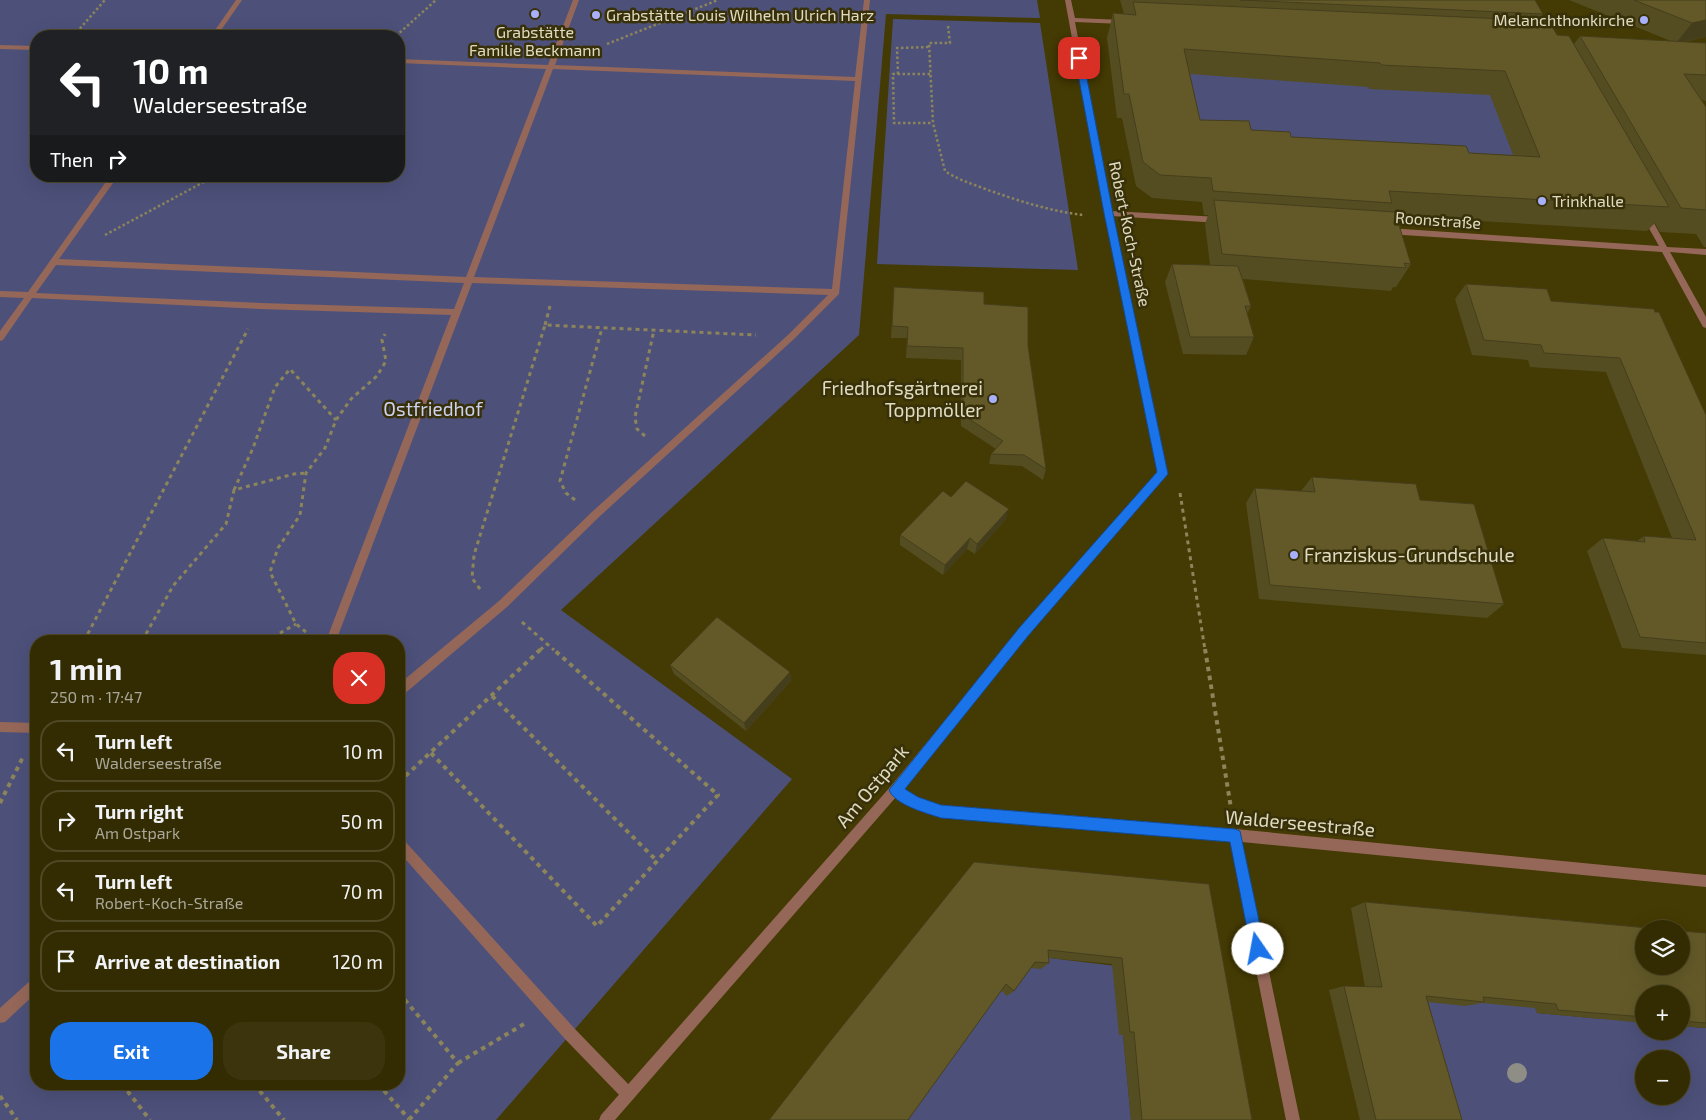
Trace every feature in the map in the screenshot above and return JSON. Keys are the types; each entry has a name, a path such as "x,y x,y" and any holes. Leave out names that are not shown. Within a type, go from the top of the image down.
{"street":[{"path":"218,30 239,0"},
{"path":"333,635 552,67 576,0"},
{"path":"405,687 502,604 596,514 792,336 836,292 867,0"},
{"name":"Robert-Koch-Straße","path":"1068,0 1108,213 1163,474"},
{"path":"1072,20 1132,23"},
{"path":"0,47 30,48"},
{"path":"405,61 859,79"},
{"path":"0,338 110,182"},
{"path":"1640,206 1706,325"},
{"path":"1108,213 1227,221"},
{"name":"Roonstraße","path":"1376,230 1706,252"},
{"path":"52,262 470,280 836,292"},
{"path":"0,294 260,306 457,312"},
{"name":"Am Ostpark","path":"606,1120 896,790 1024,632 1163,474"},
{"path":"0,726 30,728"},
{"name":"Walderseestraße","path":"896,790 914,802 941,811 1235,836 1706,881"},
{"path":"1235,836 1293,1120"},
{"path":"405,850 548,1010 628,1094"},
{"path":"0,1017 30,990"}],"path":[{"path":"79,30 105,0"},
{"path":"403,30 436,0"},
{"path":"606,44 718,0"},
{"path":"948,26 950,43 929,43 933,123 945,171 955,178 1068,214"},
{"path":"898,74 897,48 929,47"},
{"path":"930,74 893,74 894,123 933,123"},
{"path":"104,235 203,182"},
{"path":"87,635 260,306"},
{"path":"310,635 296,624 270,572 278,548 300,515 306,473 325,448 336,420 350,399 377,376 386,361 382,340 395,311"},
{"path":"430,753 597,926 718,795 502,604 476,587 470,573 544,325 792,336"},
{"path":"596,514 566,493 560,481 602,328"},
{"path":"654,330 635,417 637,429 667,450"},
{"path":"145,635 173,586 226,524 234,490 253,448 275,388 290,369 336,420"},
{"path":"234,490 294,474 306,473"},
{"path":"1178,484 1232,815"},
{"path":"277,635 296,624"},
{"path":"405,776 547,644"},
{"path":"492,696 657,861"},
{"path":"0,803 27,750"},
{"path":"405,1000 458,1063"},
{"path":"383,1090 409,1120 458,1063 548,1010"},
{"path":"127,1090 150,1120"},
{"path":"259,1090 284,1120"},
{"path":"0,1096 15,1119"}],"green space":[{"name":"Ostfriedhof","path":"0,0 1037,0 1040,18 886,14 859,335 561,610 792,779 496,1120 0,1120"},
{"path":"893,19 1040,23 1078,270 877,264"},
{"path":"1181,59 1496,93 1557,155 1208,155"},
{"path":"1041,957 1133,968 1119,1035 1123,1035 1131,1120 905,1120 983,996 1028,968"},
{"path":"1407,996 1524,1006 1533,999 1537,1013 1603,1019 1635,1018 1635,1040 1690,1040 1690,1027 1706,1028 1706,1120 1443,1120"}],"building":[{"path":"1240,0 1535,0 1543,14"},
{"path":"1634,0 1706,0 1706,20 1692,23"},
{"path":"1133,2 1549,21 1557,35 1569,36 1669,207 1389,191 1392,203 1213,191 1211,178 1160,175 1143,162 1129,94 1124,94 1113,13 1136,15","holes":["1184,49 1380,63 1381,65 1505,71 1540,157 1469,153 1466,146 1291,137 1290,132 1251,130 1249,121 1200,120"]},
{"path":"1580,36 1706,43 1706,75 1684,74 1706,107 1706,210 1681,208"},
{"path":"1214,200 1395,212 1411,264 1404,263 1406,268 1222,254"},
{"path":"1172,264 1238,266 1251,306 1245,306 1254,337 1190,337"},
{"path":"1466,284 1547,289 1551,301 1654,309 1655,312 1659,312 1706,415 1706,643 1640,637 1603,538 1645,542 1644,536 1696,540 1620,358 1544,353 1541,345 1484,340"},
{"path":"894,287 984,292 984,304 1028,307 1028,346 1046,469 1024,455 991,454 1003,441 963,415 963,348 907,346 908,327 892,326"},
{"path":"1312,477 1416,484 1420,500 1474,504 1504,604 1270,585 1255,488 1315,492"},
{"path":"966,481 1009,509 977,544 970,538 945,565 900,535 943,491 951,497"},
{"path":"717,617 790,672 744,723 670,665"},
{"path":"974,862 1209,884 1252,1120 1142,1120 1134,1032 1130,1032 1122,958 1048,950 1049,963 1035,962 1014,991 1006,984 908,1120 769,1120"},
{"path":"1365,902 1635,927 1635,975 1690,975 1690,932 1706,933 1706,1023 1690,1022 1690,985 1635,985 1635,1016 1558,1010 1556,1004 1483,997 1484,1002 1426,996 1462,1120 1376,1120 1344,986 1382,987"}],"place":[{"name":"Grabstätte Familie Beckmann","path":"535,14"},
{"name":"Grabstätte Louis Wilhelm Ulrich Harz","path":"596,15"},
{"name":"Melanchthonkirche","path":"1644,20"},
{"name":"Trinkhalle","path":"1542,201"},
{"name":"Friedhofsgärtnerei Toppmöller","path":"993,399"},
{"name":"Franziskus-Grundschule","path":"1294,555"}],"route":[{"path":"1079,58 1108,213 1163,474 1024,632 896,790 914,802 941,811 1067,820 1235,836 1258,949"}]}
